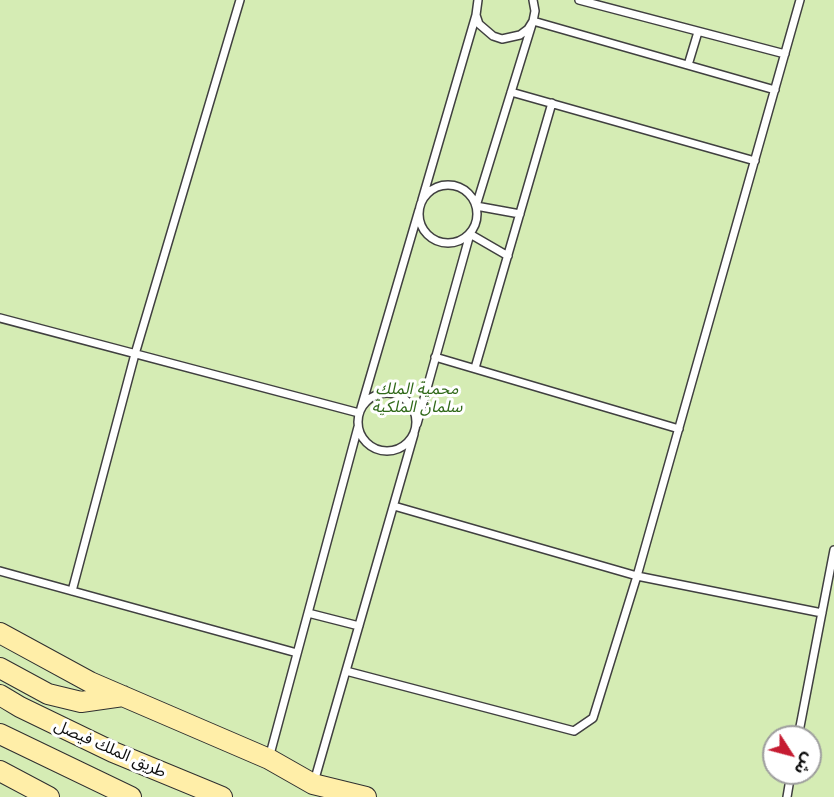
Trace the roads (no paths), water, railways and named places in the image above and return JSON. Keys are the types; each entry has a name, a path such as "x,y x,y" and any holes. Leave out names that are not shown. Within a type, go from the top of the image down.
{"street":[{"path":"0,633 90,682 269,759 313,784 366,797"},
{"path":"0,668 48,694 81,702 123,696"},
{"name":"طريق الملك فيصل","path":"0,696 113,752 222,797"},
{"name":"طريق الملك فيصل","path":"0,734 131,797"},
{"path":"0,771 49,797"}],"lane":[{"path":"72,591 135,354 240,0"},
{"path":"269,759 358,428 360,411 476,15 476,0"},
{"path":"476,206 533,21 535,11 533,0"},
{"path":"579,0 785,54"},
{"path":"346,671 574,731 593,718 637,576 801,0"},
{"path":"476,15 485,31 502,39 520,35 533,21"},
{"path":"533,21 775,90"},
{"path":"688,65 698,32"},
{"path":"511,92 755,161"},
{"path":"475,368 552,103"},
{"path":"313,784 470,234 478,216 472,197 465,190 456,186 446,184 436,187 422,200"},
{"path":"476,206 520,214"},
{"path":"418,210 422,228 435,242 454,243 470,234"},
{"path":"470,234 508,256"},
{"path":"0,318 360,411"},
{"path":"435,357 679,429"},
{"path":"360,411 367,400 375,395 395,393 411,405 416,414 417,424"},
{"path":"358,428 366,444 384,452 402,448 414,434"},
{"path":"394,506 637,576 822,613"},
{"path":"800,725 834,550"},
{"path":"0,571 297,653"},
{"path":"308,613 359,626"}],"park label":[{"name":"محمية الملك سلمان الملكية","path":"417,398"}]}
